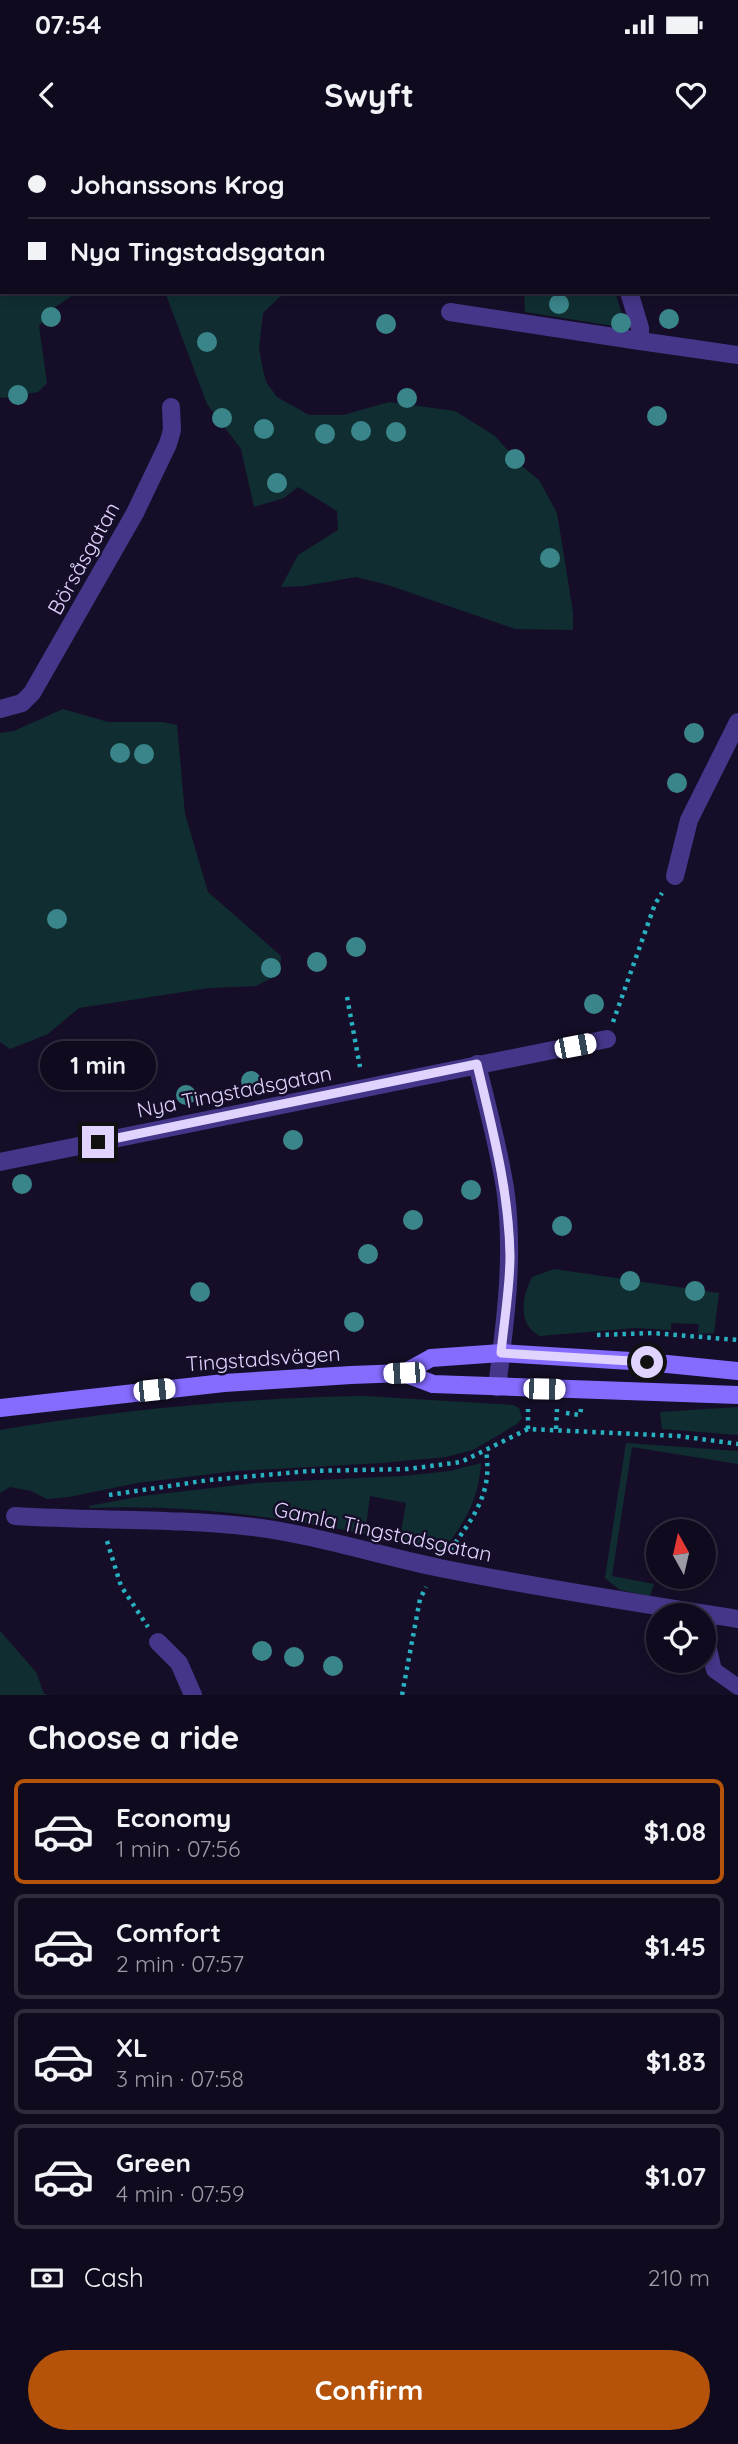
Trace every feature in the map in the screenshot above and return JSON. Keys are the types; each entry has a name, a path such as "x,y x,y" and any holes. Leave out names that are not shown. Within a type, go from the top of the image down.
{"street":[{"path":"630,294 640,328 640,341"},
{"path":"450,312 738,355"},
{"name":"Börsåsgatan","path":"0,709 22,703 32,693 121,538 168,444 172,430 171,407"},
{"path":"675,876 689,820 738,722"},
{"name":"Nya Tingstadsgatan","path":"0,1162 607,1039"},
{"path":"477,1064 506,1196 510,1258 497,1387"},
{"name":"Tingstadsvägen","path":"404,1373 431,1358 501,1353 738,1371"},
{"name":"Tingstadsvägen","path":"1,1408 224,1383 404,1373 433,1384 738,1395"},
{"name":"Gamla Tingstadsgatan","path":"15,1516 100,1518 254,1528 345,1543 437,1567 549,1589 646,1605"},
{"name":"Gamla Tingstadsgatan","path":"716,1616 738,1619"},
{"path":"158,1642 179,1662 193,1695"}],"lane":[{"path":"716,1671 738,1687"}],"path":[{"path":"607,1039 654,904 675,876"},
{"path":"347,997 364,1088"},
{"path":"652,1333 653,1341"},
{"path":"724,1338 724,1347"},
{"path":"104,1496 209,1480 310,1471 408,1469 461,1462 528,1429 678,1436 738,1444"},
{"path":"402,1695 420,1599 437,1567 484,1498 488,1465 486,1451"},
{"path":"100,1518 121,1586 158,1642"}],"green space":[{"path":"0,294 75,294 55,307 39,326 47,383 38,392 0,397"},
{"path":"166,294 283,294 263,313 259,348 266,382 277,397 309,415 343,415 389,402 455,411 495,436 522,466 539,480 557,513 573,612 573,630 515,629 388,585 356,577 281,587 298,555 338,530 337,511 298,487 284,498 254,507 241,449 207,404"},
{"path":"524,294 616,294 625,323 620,327 525,312"},
{"path":"63,709 108,722 162,722 177,725 185,814 208,892 281,956 280,974 256,986 209,988 79,1008 48,1034 10,1049 0,1042 0,733 14,731"},
{"path":"554,1269 719,1293 714,1333 698,1334 699,1324 671,1323 671,1330 636,1328 540,1336 528,1325 524,1302 532,1277"},
{"path":"364,1396 513,1405 519,1408 522,1418 517,1424 473,1450 446,1457 236,1471 137,1483 47,1499 31,1491 10,1487 0,1493 0,1430 181,1406"},
{"path":"738,1407 738,1435 662,1429 660,1412"},
{"path":"626,1443 738,1451 738,1464 632,1447 612,1576 646,1582 646,1589 652,1589 650,1596 620,1590 605,1578"},
{"path":"481,1463 474,1498 461,1526 447,1546 428,1551 399,1544 406,1503 370,1496 365,1534 228,1513 89,1506 142,1496 256,1483 402,1476 450,1471"},
{"path":"0,1631 36,1672 44,1694 50,1695 0,1695"}],"route":[{"path":"98,1142 477,1064 506,1196 510,1258 501,1353 647,1362"}]}
